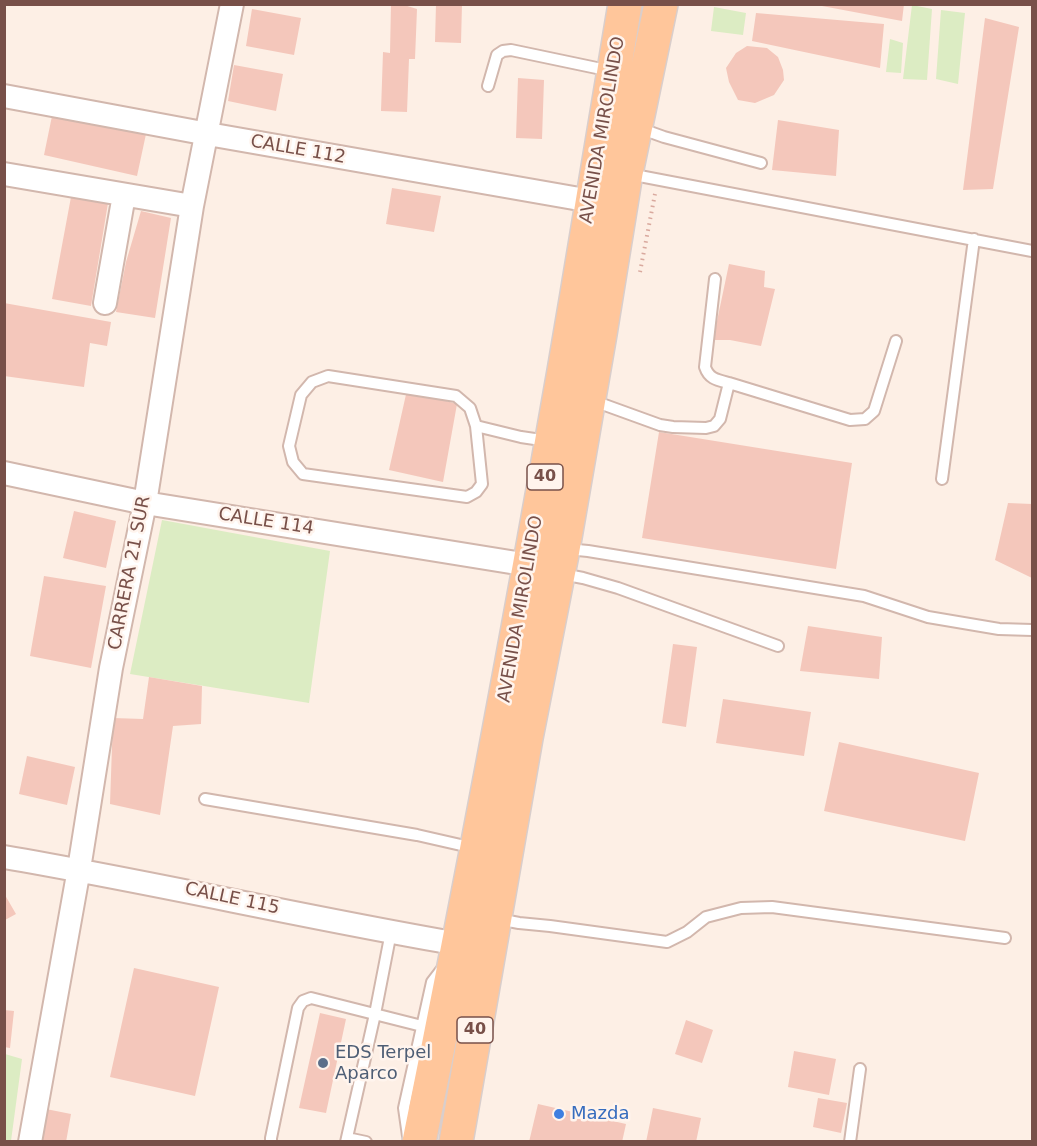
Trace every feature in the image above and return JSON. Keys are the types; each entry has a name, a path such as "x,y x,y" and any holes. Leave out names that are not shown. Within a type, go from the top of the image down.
{"main road":[{"name":"AVENIDA MIROLINDO","path":"456,1142 530,716 550,562 551,442 625,4"},
{"name":"AVENIDA MIROLINDO","path":"419,1142 477,849 589,400 626,173 661,4"}],"street":[{"name":"CARRERA 21 SUR","path":"30,1142 80,869 111,668 145,503 192,206 232,4"},
{"name":"CALLE 112","path":"4,96 591,201"},
{"path":"4,174 192,206"},
{"path":"105,303 124,195"},
{"name":"CALLE 114","path":"4,473 145,503 550,562"},
{"name":"CALLE 115","path":"4,857 80,869 459,945"}],"lane":[{"path":"488,86 497,55 503,51 512,50 613,71"},
{"path":"636,127 664,137 761,163"},
{"path":"626,173 1032,251"},
{"path":"942,479 974,239"},
{"path":"715,279 705,366 707,373 713,379 850,420 865,419 874,411 896,341"},
{"path":"328,376 456,396 470,408 476,426 482,484 476,492 467,497 303,474 293,462 290,446 301,395 312,382 328,376"},
{"path":"589,400 660,425 706,428 714,426 720,419 729,383"},
{"path":"476,426 551,442"},
{"path":"550,562 597,553 864,596 928,618 1032,630"},
{"path":"550,562 583,578 618,588 778,646"},
{"path":"205,799 417,835 477,849"},
{"path":"495,918 667,942 687,932 706,917 741,908 771,907 1005,938"},
{"path":"366,1142 346,1140 391,932"},
{"path":"408,1142 404,1108 432,982 459,945"},
{"path":"271,1142 298,1008 303,1001 311,998 422,1026"},
{"path":"850,1142 860,1069"}],"green space":[{"path":"912,5 932,9 927,80 903,79"},
{"path":"714,7 746,13 743,35 711,31"},
{"path":"941,10 965,13 958,84 936,79"},
{"path":"890,39 903,43 901,73 886,72"},
{"path":"162,520 330,551 309,703 130,674"},
{"path":"5,1054 22,1059 11,1141 5,1141"}],"building":[{"path":"391,4 401,4 417,9 415,59 409,59 407,112 381,111 383,52 390,53"},
{"path":"436,4 462,4 461,43 435,42"},
{"path":"822,4 904,4 902,21 822,6"},
{"path":"252,9 301,18 294,55 246,46"},
{"path":"756,13 884,24 880,68 752,41"},
{"path":"985,18 1019,27 993,189 963,190"},
{"path":"747,46 767,48 778,57 783,70 784,80 774,95 755,103 738,100 729,82 726,68 736,53"},
{"path":"234,65 283,74 276,111 228,101"},
{"path":"518,78 544,80 542,139 516,138"},
{"path":"52,116 146,134 137,176 44,155"},
{"path":"778,120 839,130 836,176 772,170"},
{"path":"392,188 441,196 434,232 386,224"},
{"path":"71,197 108,203 91,306 52,299"},
{"path":"141,211 171,218 155,318 116,312 126,262"},
{"path":"729,264 765,271 764,287 775,289 761,346 730,340 713,340"},
{"path":"4,303 111,322 107,346 90,343 84,387 4,376"},
{"path":"407,390 457,404 443,482 389,470"},
{"path":"659,432 852,463 836,569 642,538"},
{"path":"1008,503 1032,504 1032,578 995,560"},
{"path":"74,511 116,521 106,568 63,558"},
{"path":"44,576 106,586 91,668 30,656"},
{"path":"808,626 882,637 879,679 800,671"},
{"path":"673,644 697,647 686,727 662,723"},
{"path":"149,677 202,686 201,724 173,726 160,815 110,804 113,718 143,719"},
{"path":"723,699 811,712 804,756 716,743"},
{"path":"839,742 979,773 965,841 824,811"},
{"path":"27,756 75,767 67,805 19,794"},
{"path":"5,895 16,914 5,920"},
{"path":"134,968 219,987 195,1096 110,1077"},
{"path":"4,1010 14,1011 10,1048 4,1047"},
{"name":"EDS Terpel Aparco","path":"320,1013 346,1019 326,1113 299,1108"},
{"path":"686,1020 713,1030 702,1063 675,1054"},
{"path":"794,1051 836,1059 829,1095 788,1087"},
{"path":"818,1098 847,1103 841,1133 813,1127"},
{"name":"Mazda","path":"538,1104 626,1124 622,1142 529,1142"},
{"path":"41,1108 71,1114 66,1142 34,1142"},
{"path":"653,1108 701,1118 696,1142 646,1142"}],"place":[{"name":"EDS Terpel Aparco","path":"323,1063"},
{"name":"Mazda","path":"559,1114"}]}
